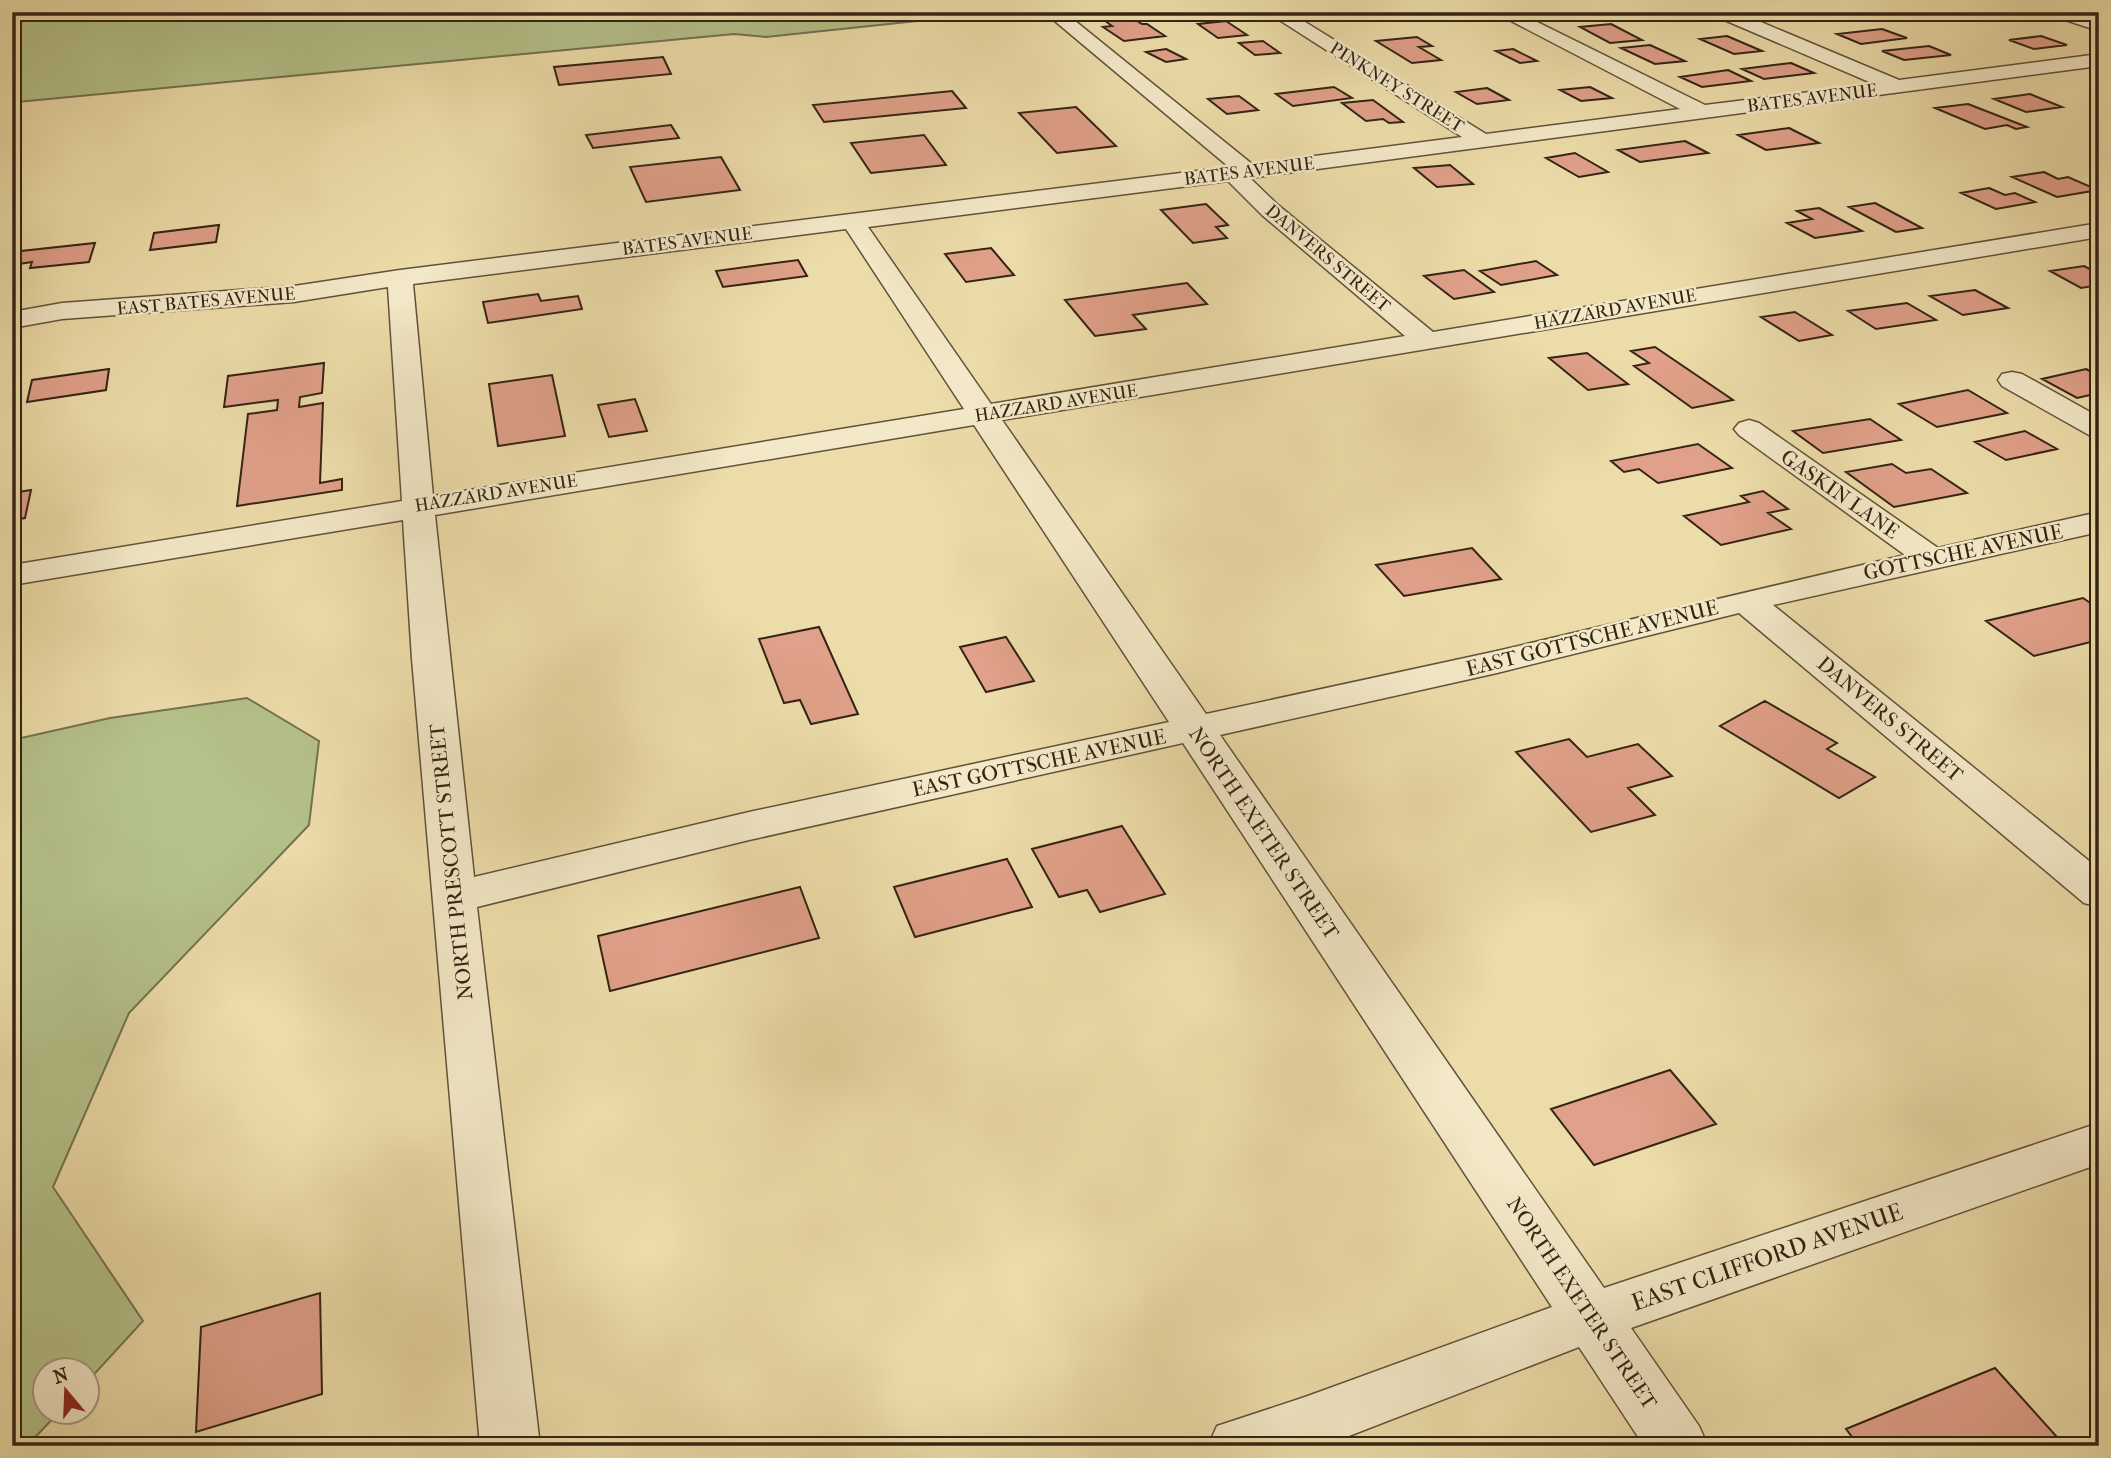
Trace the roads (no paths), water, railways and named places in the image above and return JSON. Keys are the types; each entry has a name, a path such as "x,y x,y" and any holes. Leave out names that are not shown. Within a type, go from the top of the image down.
{"street":[{"name":"DANVERS STREET","path":"1053,12 1240,172 1270,210 1426,340"},
{"name":"PINKNEY STREET","path":"1276,12 1483,141"},
{"path":"1503,12 1702,112"},
{"path":"1721,12 1898,86"},
{"path":"2059,12 2099,26"},
{"name":"BATES AVENUE","path":"400,278 2099,60"},
{"name":"NORTH EXETER STREET","path":"852,220 1194,730 1478,1145 1678,1446"},
{"name":"HAZZARD AVENUE","path":"12,575 2099,230"},
{"name":"EAST BATES AVENUE","path":"12,320 62,312 294,294 400,278"},
{"name":"NORTH PRESCOTT STREET","path":"400,278 430,659 510,1446"},
{"path":"2012,380 2099,429"},
{"name":"GASKIN LANE","path":"1749,429 1930,558"},
{"name":"GOTTSCHE AVENUE","path":"1746,601 2099,522"},
{"name":"DANVERS STREET","path":"1746,601 2099,892"},
{"name":"EAST GOTTSCHE AVENUE","path":"454,897 749,826 1497,662 1746,601"},
{"name":"EAST CLIFFORD AVENUE","path":"1238,1446 1305,1425 1592,1317 2099,1143"}]}
